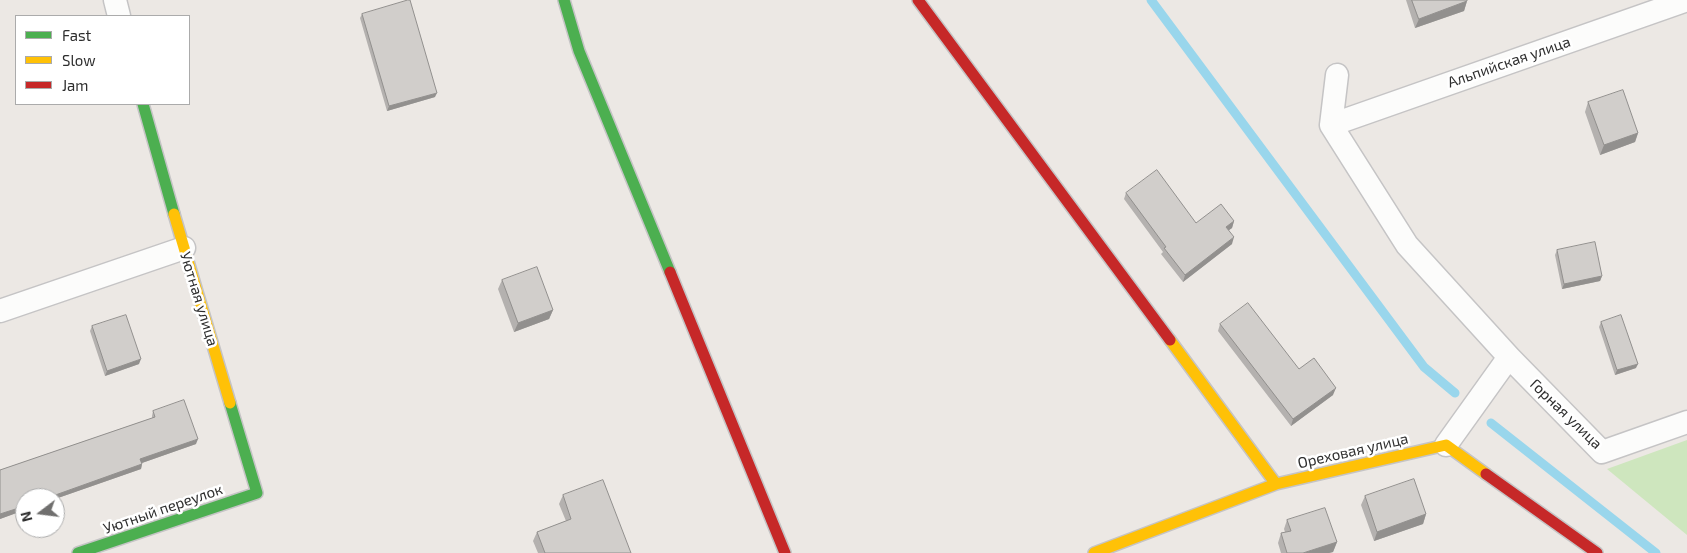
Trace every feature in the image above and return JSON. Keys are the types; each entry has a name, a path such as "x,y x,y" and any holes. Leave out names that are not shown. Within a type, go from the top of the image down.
{"street":[{"path":"115,0 119,15"},
{"path":"564,0 579,50 785,553"},
{"path":"918,0 1276,484"},
{"name":"Альпийская улица","path":"1331,125 1687,0"},
{"path":"1337,75 1331,125 1407,245 1509,357 1446,445 1597,553"},
{"name":"Уютная улица","path":"144,105 184,248 257,493"},
{"path":"0,311 184,248"},
{"name":"Горная улица","path":"1509,357 1602,452 1687,422"},
{"name":"Ореховая улица","path":"1094,553 1276,484 1446,445"},
{"name":"Уютный переулок","path":"78,553 257,493"}],"green space":[{"path":"1687,440 1687,535 1607,469"}],"building":[{"path":"410,0 437,93 389,106 362,14"},
{"path":"1412,0 1467,0 1467,1 1419,19"},
{"path":"1623,90 1638,133 1604,145 1588,102"},
{"path":"1157,170 1196,223 1221,204 1234,221 1226,227 1234,237 1185,275 1126,193"},
{"path":"1595,242 1602,276 1564,284 1557,250"},
{"path":"537,267 553,310 518,323 502,280"},
{"path":"1248,303 1299,369 1314,358 1336,388 1293,419 1220,324"},
{"path":"126,315 141,359 107,371 92,326"},
{"path":"1621,315 1638,364 1617,370 1601,322"},
{"path":"184,400 198,439 140,459 142,464 65,492 65,488 15,488 15,509 0,514 0,470 155,417 153,411"},
{"path":"1414,479 1426,514 1377,532 1365,496"},
{"path":"603,480 631,553 545,553 537,532 571,519 563,495"},
{"path":"1325,508 1337,542 1303,553 1287,553 1281,533 1291,531 1287,520"}],"waterway":[{"path":"1151,0 1424,367 1455,393"},
{"path":"1491,423 1656,553"}],"traffic: fast":[{"path":"564,0 579,51 670,272"},
{"path":"143,105 174,214"},
{"path":"78,553 257,493 230,403"}],"traffic: slow":[{"path":"174,214 230,403"},
{"path":"1170,340 1276,484"},
{"path":"1094,553 1276,484 1446,445 1486,474"}],"traffic: jam":[{"path":"918,0 1170,340"},
{"path":"670,272 785,553"},
{"path":"1486,474 1597,553"}]}
